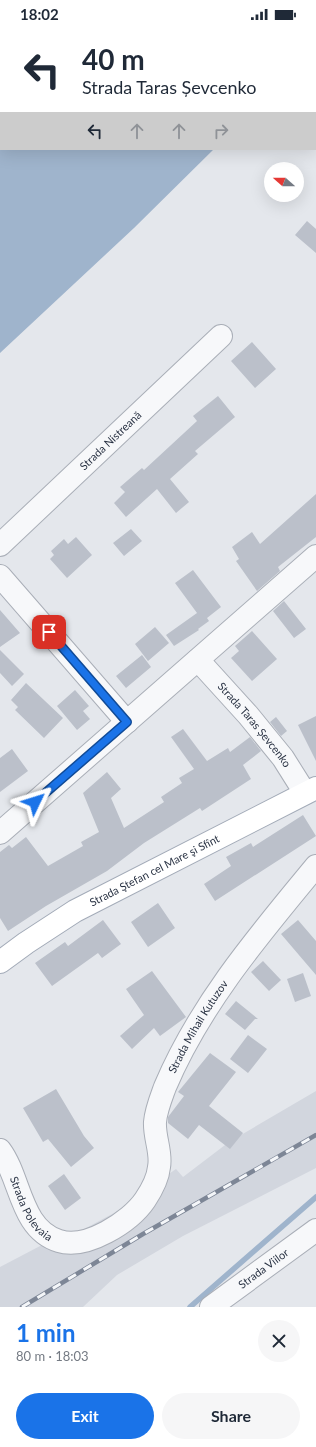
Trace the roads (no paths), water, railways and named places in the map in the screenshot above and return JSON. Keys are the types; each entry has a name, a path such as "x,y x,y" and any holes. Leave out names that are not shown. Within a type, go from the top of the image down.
{"main road":[{"name":"Strada Ştefan cel Mare şi Sfînt","path":"0,962 75,910 311,791"}],"street":[{"name":"Strada Nistreană","path":"0,545 221,336"},
{"path":"0,833 316,556"},
{"path":"0,576 127,722"},
{"name":"Strada Taras Șevcenko","path":"198,660 248,715 311,791"},
{"name":"Strada Mihail Kutuzov","path":"58,1241 74,1242 101,1235 117,1226 137,1210 150,1191 160,1167 155,1129 157,1109 165,1088 187,1042 211,1002 254,941 316,866"},
{"name":"Strada Polevaia","path":"0,1150 28,1212 41,1230 58,1241"},
{"name":"Strada Viilor","path":"211,1307 316,1230"}],"water":[{"path":"0,150 213,150 134,228 0,353"}],"waterway":[{"path":"190,1307 316,1197"}],"railway":[{"path":"22,1307 143,1234 316,1135"}]}
